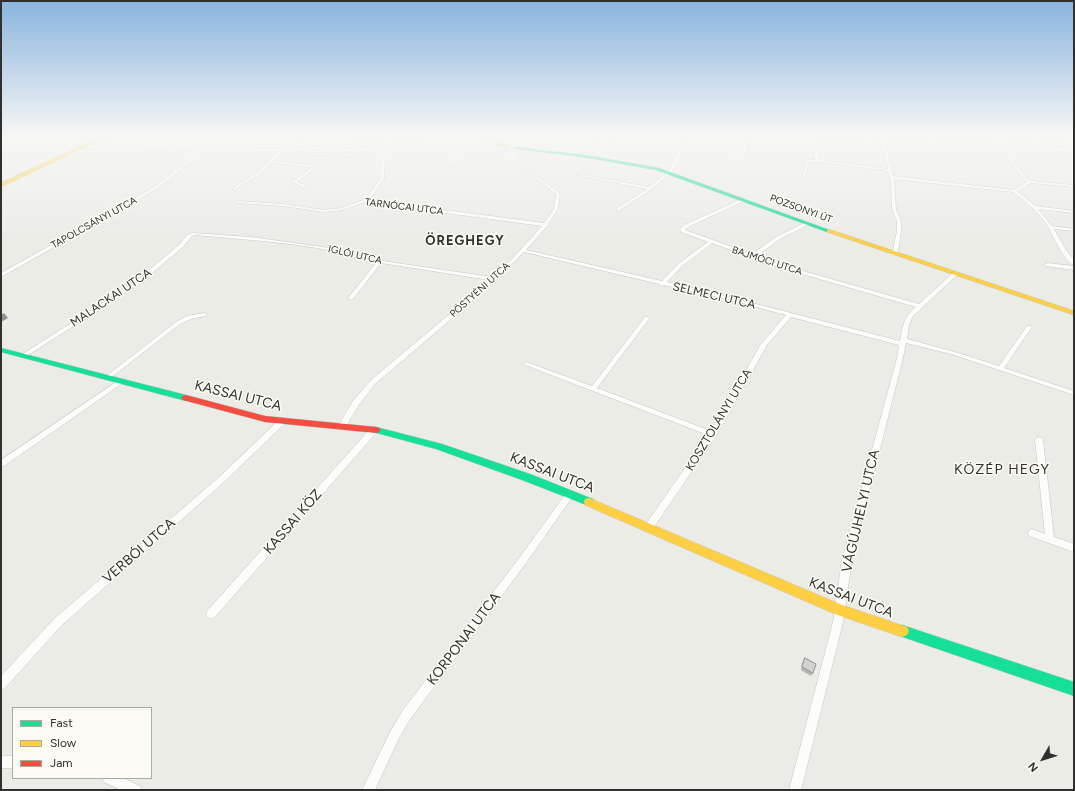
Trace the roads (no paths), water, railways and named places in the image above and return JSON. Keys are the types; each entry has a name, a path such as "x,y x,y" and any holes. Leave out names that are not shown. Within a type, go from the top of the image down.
{"street":[{"path":"1,185 31,171"},
{"name":"TAPOLCSÁNYI UTCA","path":"1,275 146,194 177,171"},
{"path":"234,189 254,177 260,171"},
{"path":"304,186 294,182 309,171"},
{"path":"365,201 370,197 382,179 382,171"},
{"name":"PÖSTYÉNI UTCA","path":"342,426 355,403 374,382 455,313 524,251 547,225 555,213 560,197 552,188 527,171"},
{"name":"POZSONYI ÚT","path":"659,171 895,254 1074,313"},
{"path":"618,210 669,174 671,171"},
{"path":"803,176 805,171"},
{"path":"889,171 894,209 899,221 899,231 895,254"},
{"path":"1019,171 1025,179 1030,182 1074,186"},
{"path":"578,174 650,188"},
{"path":"891,177 1014,191 1033,207 1050,227 1058,242 1074,263"},
{"path":"1014,191 1030,182"},
{"name":"BAJMÓCI UTCA","path":"742,200 682,229 686,233 752,257 919,306"},
{"name":"TARNÓCAI UTCA","path":"238,202 283,205 324,211 342,209 365,201 547,225"},
{"path":"1033,207 1074,212"},
{"path":"752,257 778,238 808,223"},
{"path":"1050,227 1074,230"},
{"name":"IGLÓI UTCA","path":"194,234 259,239 330,249 380,262 492,279"},
{"name":"MALACKAI UTCA","path":"23,356 136,284 182,245 189,236 194,234"},
{"path":"662,284 680,265 710,242"},
{"name":"SELMECI UTCA","path":"524,251 903,342 1000,369 1074,393"},
{"path":"351,298 380,262"},
{"path":"1047,265 1074,268"},
{"name":"VÁGÚJHELYI UTCA","path":"795,790 840,610 847,560 908,320 919,306 955,274"},
{"name":"KOSZTOLÁNYI UTCA","path":"649,527 713,434 764,344 790,314"},
{"path":"107,378 178,323 188,317 204,315"},
{"path":"593,389 647,318"},
{"path":"1000,369 1029,327"},
{"name":"KASSAI UTCA","path":"2,351 282,422 342,426 374,430 438,446 570,494 840,610 1074,689"},
{"path":"527,364 713,434"},
{"path":"1,464 121,382"},
{"name":"VERBÓI UTCA","path":"1,684 58,622 220,481 282,422"},
{"name":"KASSAI KÖZ","path":"211,614 374,430"},
{"path":"1039,440 1050,539"},
{"name":"KORPONAI UTCA","path":"368,790 395,734 407,714 523,560 570,494"},
{"path":"1032,533 1074,548"},
{"path":"1,762 12,762"},
{"path":"110,779 136,790"}],"district":[{"name":"ÖREGHEGY","path":"465,241"},
{"name":"KÖZÉP HEGY","path":"1002,470"}]}
